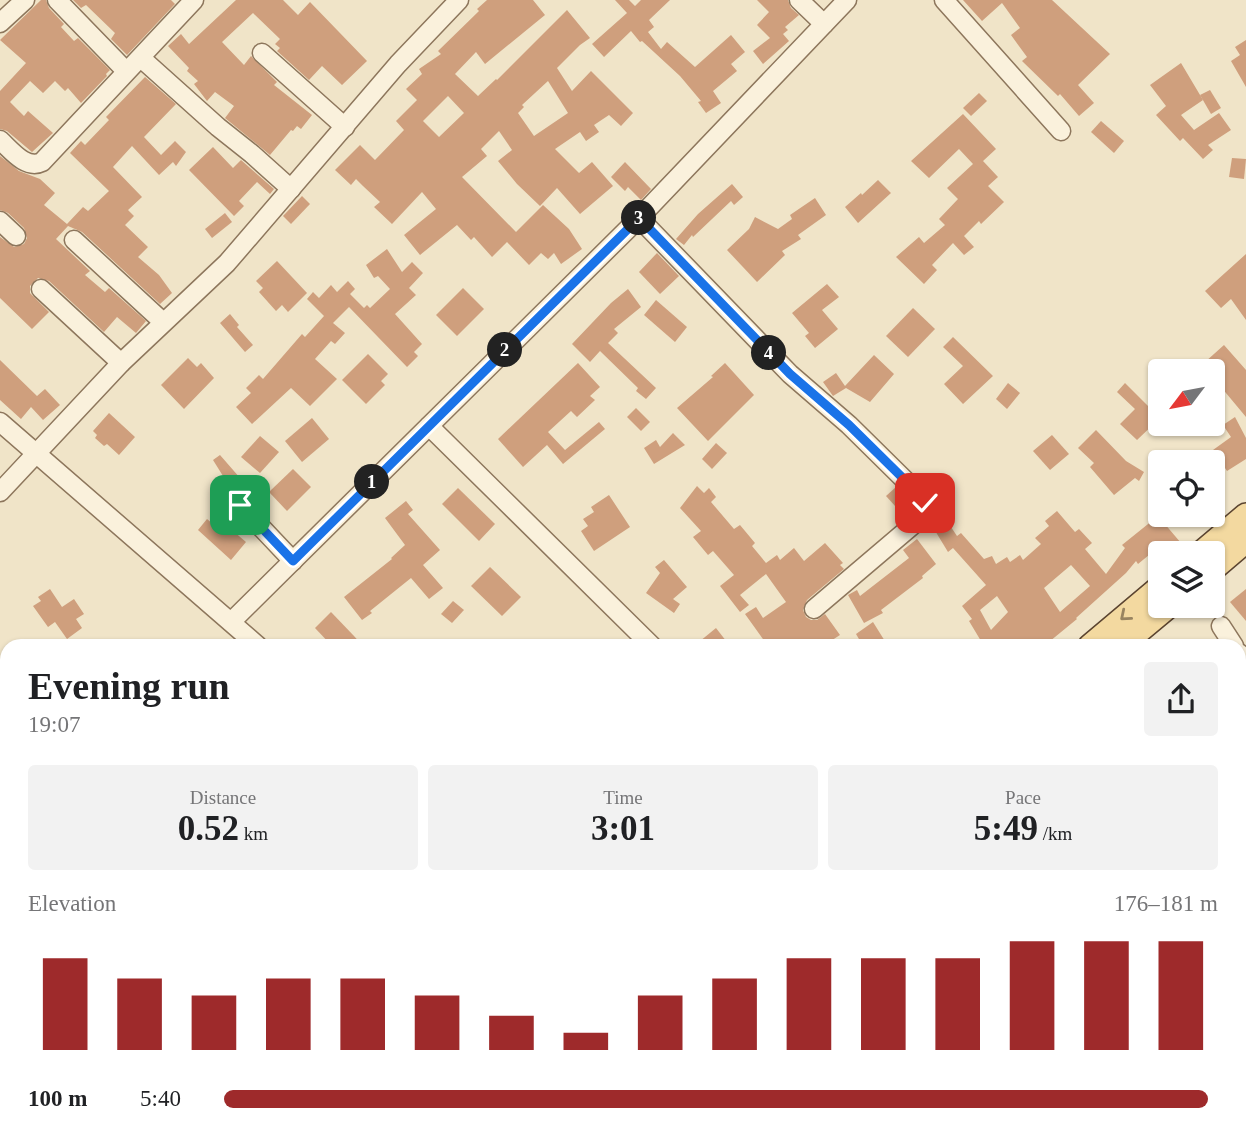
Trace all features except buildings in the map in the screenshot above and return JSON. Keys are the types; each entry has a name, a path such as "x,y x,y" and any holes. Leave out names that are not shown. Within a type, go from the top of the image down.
{"main road":[{"path":"1215,541 1246,515"},
{"path":"1225,559 1246,541"},
{"path":"1098,639 1148,597"},
{"path":"1129,639 1155,618"}],"street":[{"path":"0,23 25,0"},
{"path":"57,0 125,71"},
{"path":"0,492 121,363 227,263 398,64 459,0"},
{"path":"799,0 824,24"},
{"path":"231,622 639,218 847,0"},
{"path":"944,0 1061,131"},
{"path":"0,140 29,164 38,165 125,71 141,58 187,2"},
{"path":"262,53 345,127"},
{"path":"141,58 291,189"},
{"path":"639,218 790,374 849,425 925,503 927,513 814,609"},
{"path":"0,221 16,236"},
{"path":"74,240 163,322"},
{"path":"41,289 121,363"},
{"path":"0,422 250,639"},
{"path":"429,426 645,639"},
{"path":"240,505 293,561"},
{"path":"1221,626 1229,639"}],"route":[{"path":"240,505 293,561 639,218 790,374 849,425 925,503"}]}
